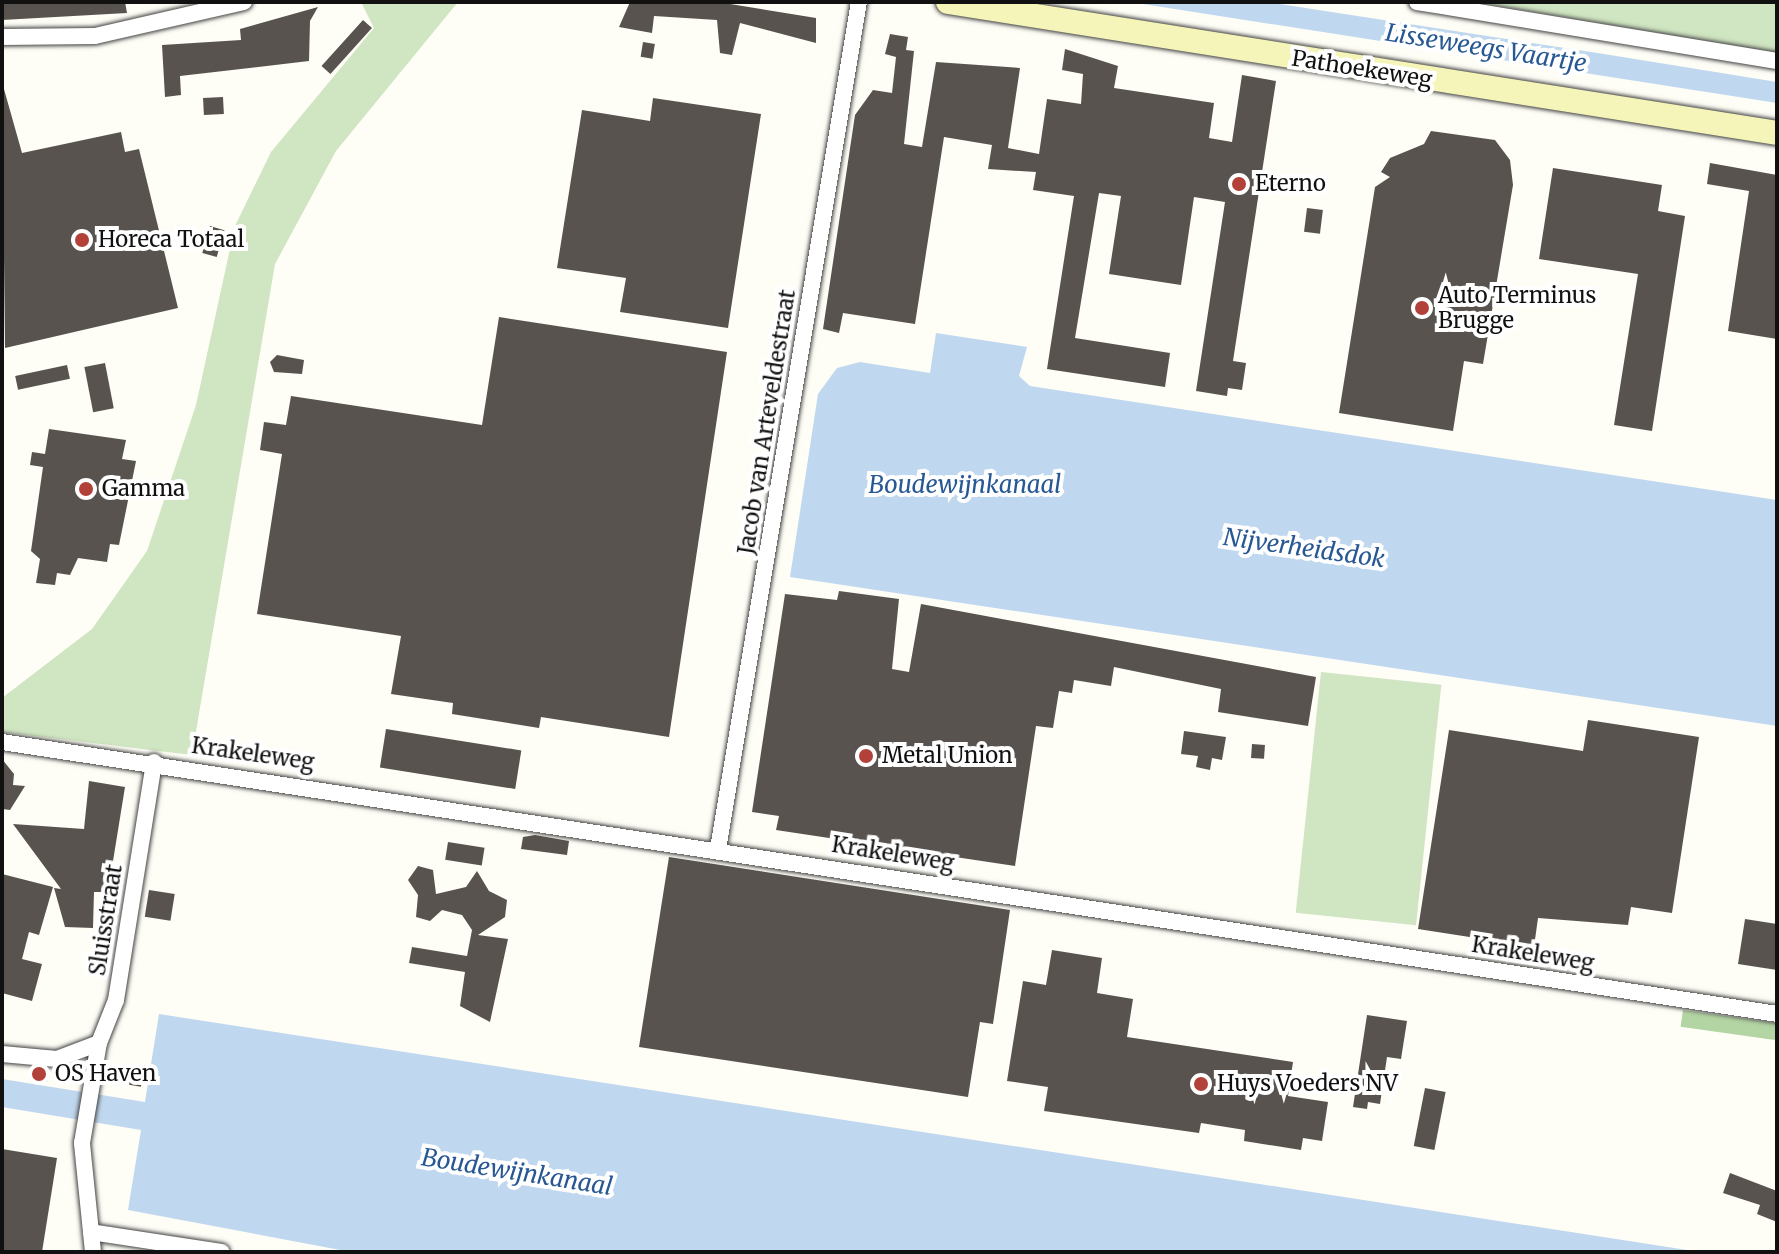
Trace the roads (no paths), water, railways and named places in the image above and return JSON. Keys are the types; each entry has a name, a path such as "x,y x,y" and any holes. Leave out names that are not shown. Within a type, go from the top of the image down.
{"main road":[{"name":"Pathoekeweg","path":"948,2 1777,133"}],"street":[{"path":"2,37 95,36 244,2"},
{"name":"Jacob van Arteveldestraat","path":"718,849 859,2"},
{"path":"1417,2 1777,61"},
{"name":"Krakeleweg","path":"2,742 154,762 1777,1014"},
{"name":"Sluisstraat","path":"91,1232 84,1132 99,1043 116,1000 154,762"},
{"path":"2,1054 57,1059 99,1043"},
{"path":"93,1252 91,1232 221,1252"}],"water":[{"name":"Lisseweegs Vaartje","path":"1130,2 1267,2 1604,54 1777,82 1777,103"},
{"name":"Boudewijnkanaal","path":"936,333 1027,347 1019,376 1030,386 1777,500 1777,726 790,577 818,394 837,368 860,362 930,373"},
{"name":"Boudewijnkanaal","path":"159,1014 1700,1252 351,1252 128,1210 141,1130 2,1107 2,1079 145,1102"}],"place":[{"name":"Eterno","path":"1239,184"},
{"name":"Horeca Totaal","path":"82,240"},
{"name":"Auto Terminus Brugge","path":"1422,308"},
{"name":"Gamma","path":"86,489"},
{"name":"Metal Union","path":"866,756"},
{"name":"OS Haven","path":"39,1074"},
{"name":"Huys Voeders NV","path":"1201,1084"}],"water label":[{"name":"Nijverheidsdok","path":"1304,548"}]}
